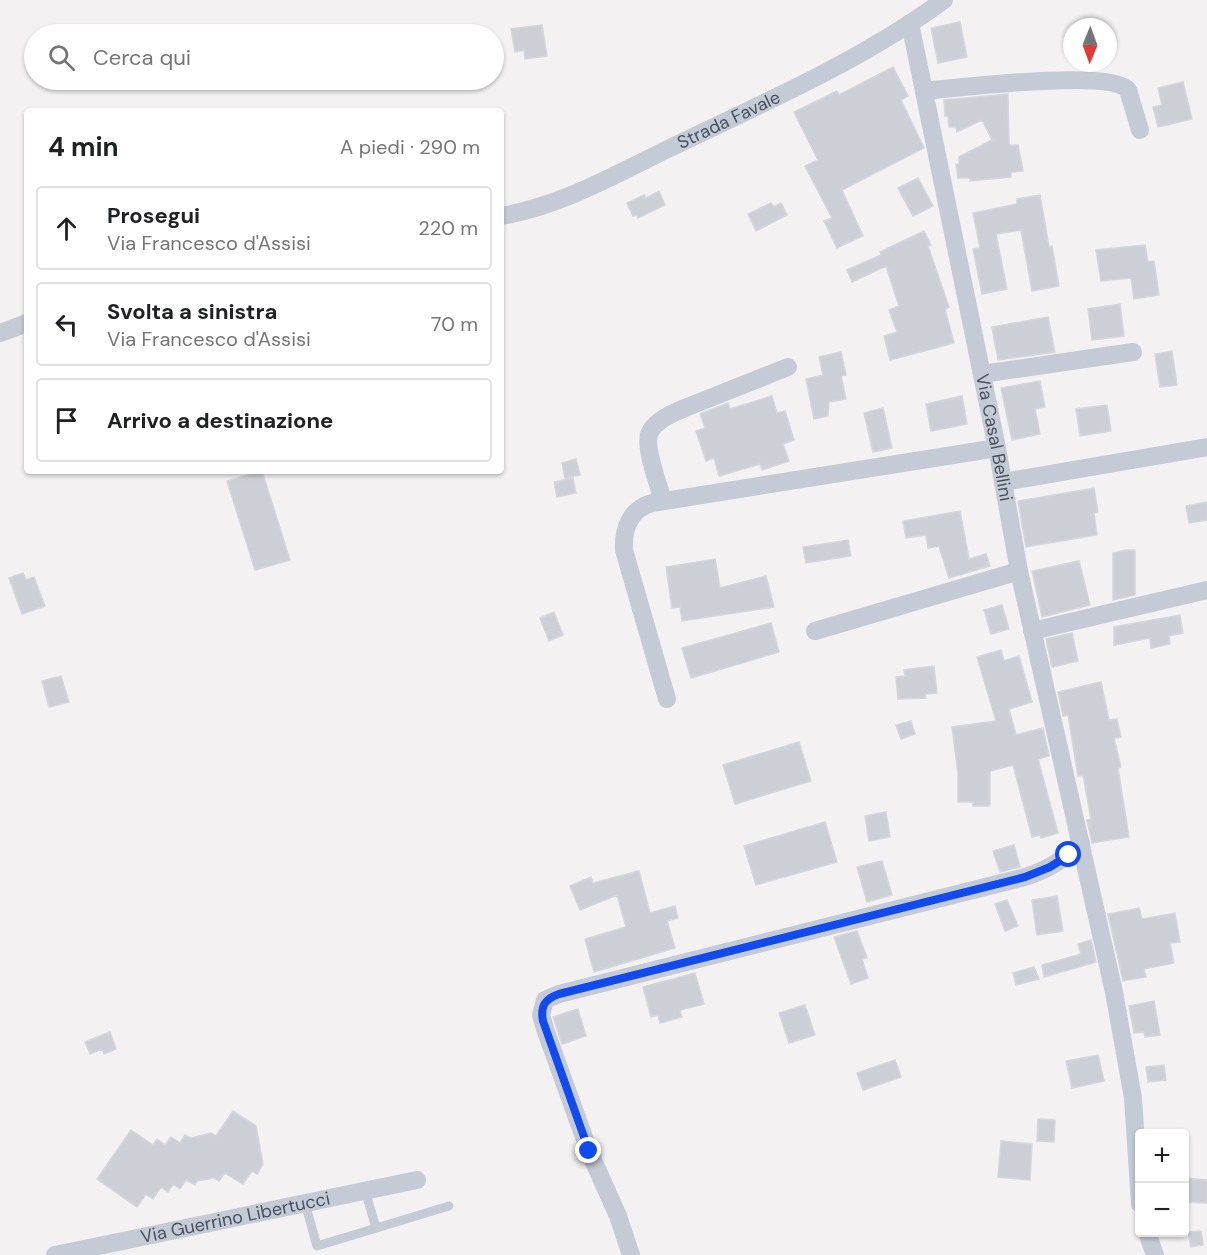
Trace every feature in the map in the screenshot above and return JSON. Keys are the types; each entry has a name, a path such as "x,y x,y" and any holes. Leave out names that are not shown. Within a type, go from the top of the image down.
{"street":[{"name":"Strada Favale","path":"504,215 551,203 599,182 781,94 910,23 944,0"},
{"name":"Via Casal Bellini","path":"910,23 997,448 1019,571 1114,992 1131,1080 1138,1183"},
{"path":"924,91 1071,80 1114,82 1125,86 1128,90 1140,130"},
{"path":"0,333 24,324"},
{"path":"982,374 1132,352"},
{"path":"663,501 649,447 648,435 653,428 685,408 788,367"},
{"path":"1003,482 1207,447"},
{"path":"667,699 626,558 624,542 627,524 638,510 647,504 663,501 997,448"},
{"path":"815,631 1019,571"},
{"path":"1032,631 1207,590"},
{"path":"630,1255 618,1216 592,1160 545,1029 541,1015 546,1000 559,994 1025,877 1043,871 1082,847"},
{"name":"Via Guerrino Libertucci","path":"55,1255 417,1179"},
{"path":"1148,1237 1155,1255"}],"lane":[{"path":"365,1190 376,1228"},
{"path":"305,1203 317,1246 449,1206"}],"building":[{"path":"960,22 967,57 938,63 931,28"},
{"path":"542,25 547,56 525,59 524,50 515,52 511,29"},
{"path":"893,67 908,96 901,100 924,148 842,190 863,236 837,248 824,221 832,218 805,166 818,160 794,112 837,91 839,95"},
{"path":"1183,82 1192,119 1158,127 1153,107 1162,105 1158,88"},
{"path":"1008,94 1009,145 1018,145 1023,171 1011,172 1011,177 970,181 970,178 958,178 956,164 959,164 959,157 992,140 982,120 957,132 956,127 949,127 948,116 945,116 944,100"},
{"path":"918,178 933,206 913,216 898,188"},
{"path":"659,191 665,205 638,218 637,215 633,216 627,203 644,195 646,198"},
{"path":"1040,195 1049,247 1052,246 1059,286 1032,291 1021,230 996,234 1007,289 982,294 973,249 980,248 973,213 1017,204 1017,199"},
{"path":"771,203 774,207 781,203 787,215 756,231 748,214"},
{"path":"924,231 931,245 928,246 949,307 945,309 954,343 890,360 884,336 897,332 889,310 899,306 886,266 852,282 847,270 881,255 880,252"},
{"path":"1145,245 1148,262 1154,261 1159,295 1134,299 1131,278 1101,281 1096,250"},
{"path":"1120,304 1124,336 1092,340 1088,309"},
{"path":"1048,317 1055,352 998,360 992,327"},
{"path":"1172,351 1177,385 1160,387 1155,354"},
{"path":"841,352 846,375 841,376 846,399 829,402 828,416 814,419 806,379 823,375 819,357"},
{"path":"1040,381 1045,407 1035,409 1040,434 1012,440 1001,388"},
{"path":"772,396 777,413 785,411 794,440 783,444 789,461 762,470 760,464 719,476 714,458 706,461 696,431 705,428 700,414 728,403 730,409"},
{"path":"962,396 967,424 931,431 926,404"},
{"path":"1107,405 1111,431 1080,436 1076,409"},
{"path":"883,408 892,448 873,452 864,413"},
{"path":"576,459 580,475 565,478 562,463"},
{"path":"252,474 263,474 290,560 255,570 227,481"},
{"path":"573,478 576,493 557,497 554,482"},
{"path":"1094,488 1098,512 1094,513 1097,535 1026,547 1018,501"},
{"path":"1207,502 1207,520 1189,523 1186,506"},
{"path":"960,511 969,559 986,554 990,566 949,578 939,546 928,548 926,535 906,538 903,521"},
{"path":"848,540 851,556 806,563 803,547"},
{"path":"1135,550 1135,595 1113,600 1113,553"},
{"path":"715,559 720,588 766,576 774,607 682,621 680,607 672,608 666,567"},
{"path":"1079,561 1090,605 1042,617 1032,571"},
{"path":"23,573 26,580 34,577 45,606 22,614 9,578"},
{"path":"1002,605 1009,629 991,634 984,610"},
{"path":"554,612 563,635 549,641 540,618"},
{"path":"1180,615 1183,633 1169,636 1170,644 1151,648 1150,638 1114,645 1114,627"},
{"path":"771,623 779,652 691,678 682,648"},
{"path":"1072,633 1078,661 1052,667 1046,639"},
{"path":"1001,650 1004,661 1019,656 1032,702 1009,709 1016,735 1043,728 1049,756 1038,759 1058,833 1041,838 1040,835 1032,837 1013,765 990,771 990,806 973,806 973,802 958,802 958,773 952,727 996,721 977,657"},
{"path":"934,666 937,693 925,694 926,698 898,699 896,677 905,676 904,670"},
{"path":"61,676 69,702 49,707 42,681"},
{"path":"1101,682 1109,720 1117,719 1121,737 1114,738 1121,767 1118,768 1129,837 1092,843 1087,820 1091,819 1083,775 1078,776 1068,715 1063,716 1058,692"},
{"path":"911,721 915,734 901,739 896,725"},
{"path":"799,742 811,781 735,804 723,765"},
{"path":"886,812 890,837 869,841 865,816"},
{"path":"825,822 837,862 756,885 744,846"},
{"path":"1014,845 1020,867 1000,872 993,851"},
{"path":"882,861 892,895 867,902 857,867"},
{"path":"639,871 650,913 675,906 678,918 667,921 675,948 594,972 585,939 626,927 617,895 580,910 570,886 591,877 593,883"},
{"path":"1057,896 1063,931 1037,935 1032,900"},
{"path":"1007,900 1018,926 1005,931 995,904"},
{"path":"1139,908 1142,919 1175,913 1180,942 1170,943 1174,963 1144,969 1146,977 1123,981 1108,914"},
{"path":"857,931 867,958 862,959 868,978 851,984 834,937"},
{"path":"1091,940 1096,962 1044,977 1042,965 1081,954 1078,944"},
{"path":"1034,967 1039,979 1016,985 1013,973"},
{"path":"695,973 704,1004 680,1010 682,1017 660,1023 658,1015 651,1017 643,987"},
{"path":"1154,1001 1160,1035 1145,1037 1144,1032 1134,1033 1129,1006"},
{"path":"805,1005 815,1035 789,1043 779,1013"},
{"path":"578,1009 586,1036 562,1044 553,1017"},
{"path":"110,1032 116,1049 104,1054 102,1049 90,1054 85,1042"},
{"path":"1098,1055 1104,1081 1072,1088 1066,1061"},
{"path":"895,1060 901,1077 863,1090 857,1073"},
{"path":"1164,1065 1166,1080 1148,1082 1146,1067"},
{"path":"233,1111 256,1126 263,1164 257,1174 252,1171 243,1184 225,1173 219,1181 214,1178 197,1181 195,1185 186,1180 180,1189 173,1184 168,1192 161,1187 153,1199 146,1194 137,1207 97,1179 131,1130 153,1145 157,1139 165,1145 171,1137 180,1143 185,1135 191,1138 211,1133 216,1136"},
{"path":"1038,1119 1055,1120 1054,1142 1037,1141"},
{"path":"1001,1141 1032,1144 1030,1180 998,1177"},
{"path":"1189,1178 1207,1180 1207,1203 1189,1202"},
{"path":"1201,1231 1203,1245 1191,1247 1189,1232"}],"route":[{"path":"589,1151 541,1015 543,1005 549,998 1025,877 1043,871 1069,855"}]}
